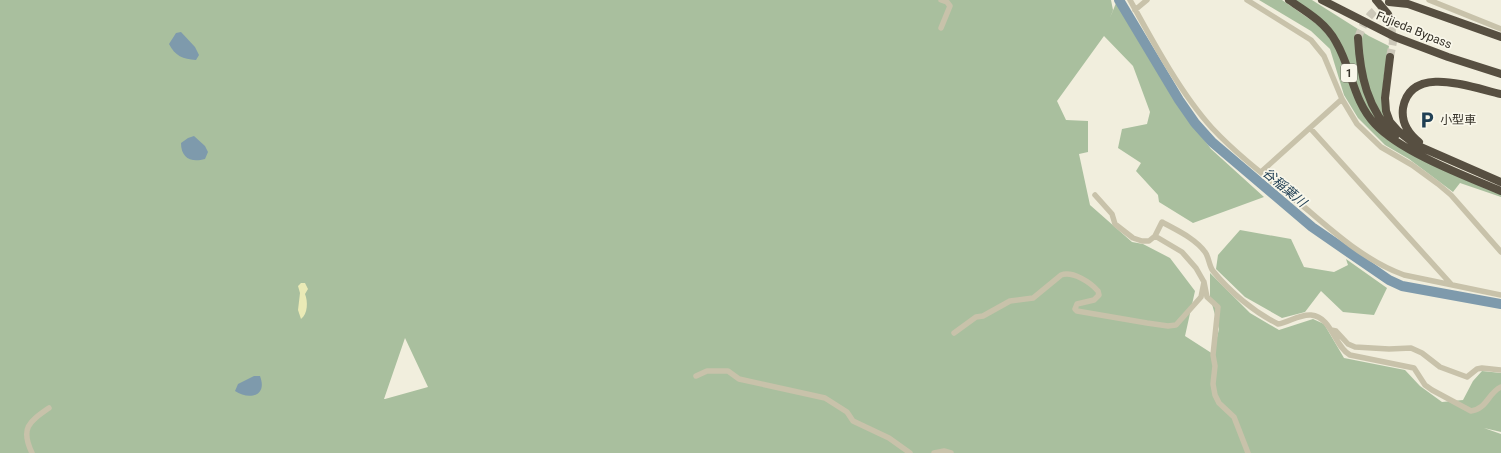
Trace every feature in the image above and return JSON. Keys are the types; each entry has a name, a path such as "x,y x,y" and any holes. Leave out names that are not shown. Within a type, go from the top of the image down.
{"highway":[{"name":"1","path":"1289,0 1315,18 1329,32 1341,51 1357,97 1368,116 1386,135 1407,148 1481,172 1501,182"},
{"name":"Fujieda Bypass","path":"1322,0 1395,37 1448,58 1501,74"},
{"path":"1376,0 1388,14 1391,23"},
{"path":"1389,2 1408,4 1501,36"},
{"name":"1","path":"1358,38 1362,78 1372,105 1392,134 1407,148"},
{"name":"1","path":"1390,57 1384,98 1386,111 1390,122 1405,137 1428,154 1501,191"},
{"name":"1","path":"1428,154 1408,132 1404,123 1402,112 1404,102 1410,93 1417,87 1432,81 1442,81 1501,94"}],"street":[{"path":"940,28 950,6 941,0"},
{"path":"1130,0 1199,112 1226,142 1329,228 1371,259 1390,270 1404,275 1501,295"},
{"path":"1135,10 1147,0"},
{"path":"1247,0 1302,33 1318,47 1324,56 1342,99 1357,124 1381,147 1412,165 1451,195 1501,252"},
{"path":"1429,0 1501,29"},
{"path":"1261,172 1342,99"},
{"path":"1310,128 1451,284"},
{"path":"1095,195 1112,214 1116,224 1128,235 1142,242 1149,241 1155,236 1162,222 1198,244 1206,252 1212,270 1250,307 1278,324 1302,316 1313,315 1320,319 1331,330 1345,352 1350,355 1414,368 1425,385 1471,411 1481,408 1494,391 1501,387"},
{"path":"1155,236 1182,252 1196,268 1204,282 1207,297 1218,307 1213,355 1215,366 1213,384 1215,395 1219,403 1234,417 1248,453"},
{"path":"954,333 976,317 983,316 1010,301 1033,298 1061,275 1067,273 1078,276 1098,291 1099,295 1094,300 1077,304 1075,309 1077,311 1168,326 1176,325 1201,297 1204,282"},
{"path":"1331,330 1336,331 1348,344 1355,347 1389,349 1411,348 1422,353 1440,367 1467,377 1477,369 1482,368 1501,370"},
{"path":"696,376 707,371 728,371 739,379 825,398 847,412 853,421 889,438 910,453"},
{"path":"32,453 26,442 28,426 32,420 49,408"},
{"path":"934,453 944,450 951,453"}],"shaded area":[{"path":"0,0 1111,0 1113,10 1110,18 1116,3 1177,104 1211,149 1264,197 1193,223 1159,202 1158,195 1136,171 1141,163 1118,148 1122,129 1147,124 1150,112 1133,66 1104,36 1057,101 1066,120 1088,121 1088,152 1079,154 1090,205 1132,242 1143,244 1170,258 1195,291 1185,336 1213,354 1219,329 1210,297 1210,273 1250,313 1279,330 1313,319 1324,324 1344,358 1405,370 1420,386 1442,402 1463,400 1473,381 1482,371 1501,373 1501,432 1484,428 1501,434 1501,453 0,453","holes":["405,338 428,387 384,399"]},
{"path":"1259,0 1282,0 1321,27 1336,47 1355,96 1384,137 1501,194 1501,197 1460,183 1453,192 1409,159 1385,145 1358,118 1344,95 1330,49 1311,31"},
{"path":"1293,0 1312,0 1369,36 1389,46 1383,83 1383,102 1387,120 1373,102 1369,93 1364,73 1362,39 1355,38 1358,64 1363,87 1372,108 1386,131 1368,114 1362,103 1345,54 1336,36 1320,18"},
{"path":"1240,230 1291,239 1304,267 1334,272 1348,265 1346,259 1387,288 1374,315 1343,312 1321,291 1305,312 1282,318 1245,297 1216,269 1218,255"}],"sand":[{"path":"301,283 305,283 308,289 305,294 307,300 306,311 301,319 298,310 300,293 298,286"}],"water":[{"path":"181,32 195,47 199,55 196,60 187,59 180,56 171,48 169,44 176,33"},
{"path":"194,136 205,146 208,152 205,159 191,160 185,156 181,148 181,143"},
{"path":"254,376 260,376 262,383 259,392 251,396 240,394 235,391 238,384"}],"waterway":[{"name":"谷稲葉川","path":"1119,0 1179,100 1195,123 1212,142 1312,227 1389,280 1402,286 1501,304"}],"tunnel":[{"path":"1358,38 1363,26 1373,12 1389,2"},
{"path":"1390,57 1393,42 1391,23"}],"place":[{"name":"小型車","path":"1427,120"}]}
